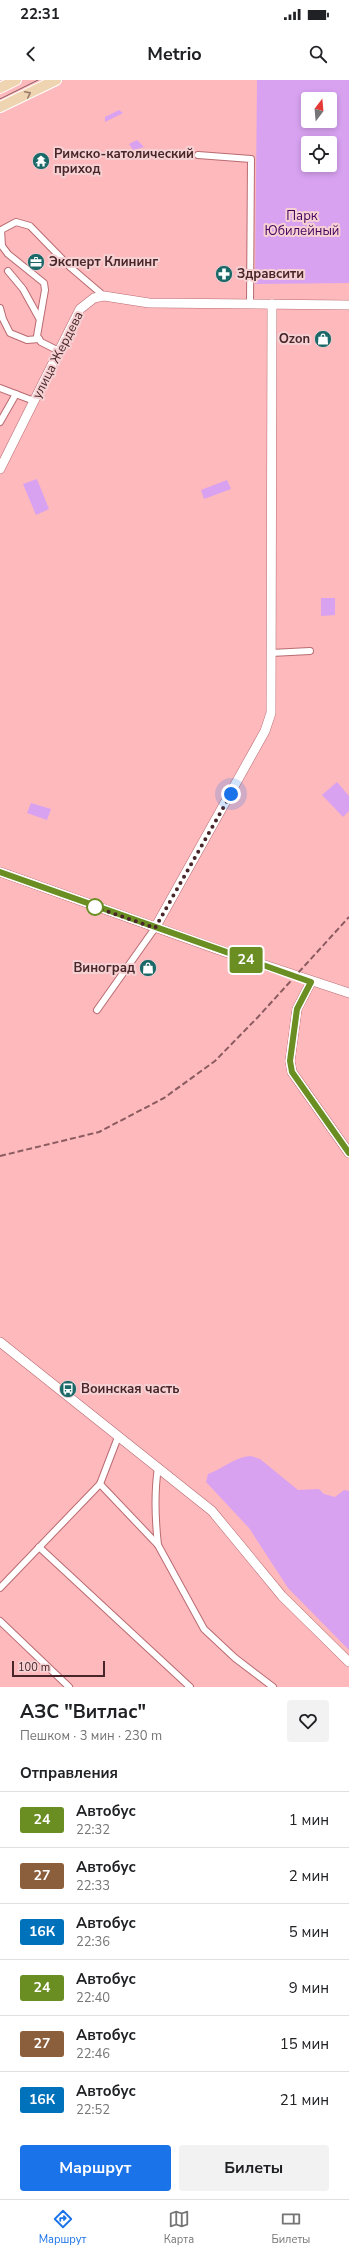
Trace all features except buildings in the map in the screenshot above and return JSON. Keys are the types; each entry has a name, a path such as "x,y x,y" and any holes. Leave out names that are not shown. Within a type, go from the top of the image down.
{"main road":[{"path":"0,88 16,80"},
{"path":"0,107 56,80"},
{"path":"104,296 149,303 349,305"},
{"name":"улица Жердева","path":"0,469 80,309 94,298 104,296"},
{"path":"155,928 265,731 271,713 272,304"},
{"path":"0,872 155,928 311,982 349,993"},
{"path":"311,982 297,1009 290,1061 292,1072 349,1153"},
{"path":"0,1342 212,1511 282,1596 349,1662"}],"street":[{"path":"198,155 251,159 250,304"},
{"path":"59,351 41,342 37,336 45,290 44,283 8,254 2,246 1,230 16,222 30,226 70,267 104,296"},
{"path":"8,271 23,289 39,318"},
{"path":"0,308 3,319 10,333 27,340 39,339"},
{"path":"0,388 34,401"},
{"path":"0,422 16,394"},
{"path":"271,653 310,651"},
{"path":"97,1010 155,928"},
{"path":"0,1588 100,1484 118,1437"},
{"path":"158,1467 155,1518 158,1545"},
{"path":"100,1484 158,1545 204,1629 217,1642 272,1687"},
{"path":"39,1547 190,1687"},
{"path":"0,1621 70,1687"}],"green space":[{"name":"Парк Юбилейный","path":"257,80 349,80 349,283 255,284"},
{"path":"119,110 123,113 105,122 105,117"},
{"path":"137,140 144,147 133,150 129,144"},
{"path":"37,479 49,509 36,515 23,484"},
{"path":"227,480 231,489 204,499 201,490"},
{"path":"321,598 335,598 335,615 321,616"},
{"path":"337,782 349,796 349,811 343,817 322,795"},
{"path":"31,803 51,809 47,820 27,813"},
{"path":"251,1456 260,1459 298,1490 319,1489 324,1494 335,1497 344,1490 349,1491 349,1650 288,1588 249,1528 206,1482 208,1474 234,1461"}],"tram line":[{"path":"0,99 38,80"}],"railway":[{"path":"0,1156 99,1132 164,1098 215,1061 258,1017 349,917"}],"bus line":[{"name":"24","path":"0,872 44,889 311,982 297,1009 290,1061 292,1072 349,1153"}],"place":[{"name":"Римско-католический приход","path":"41,161"},
{"name":"Эксперт Клининг","path":"36,262"},
{"name":"Здравсити","path":"224,274"},
{"name":"Ozon","path":"323,339"},
{"name":"Виноград","path":"148,968"},
{"name":"Воинская часть","path":"68,1389"}],"route":[{"path":"95,907 155,928 231,794"}]}
